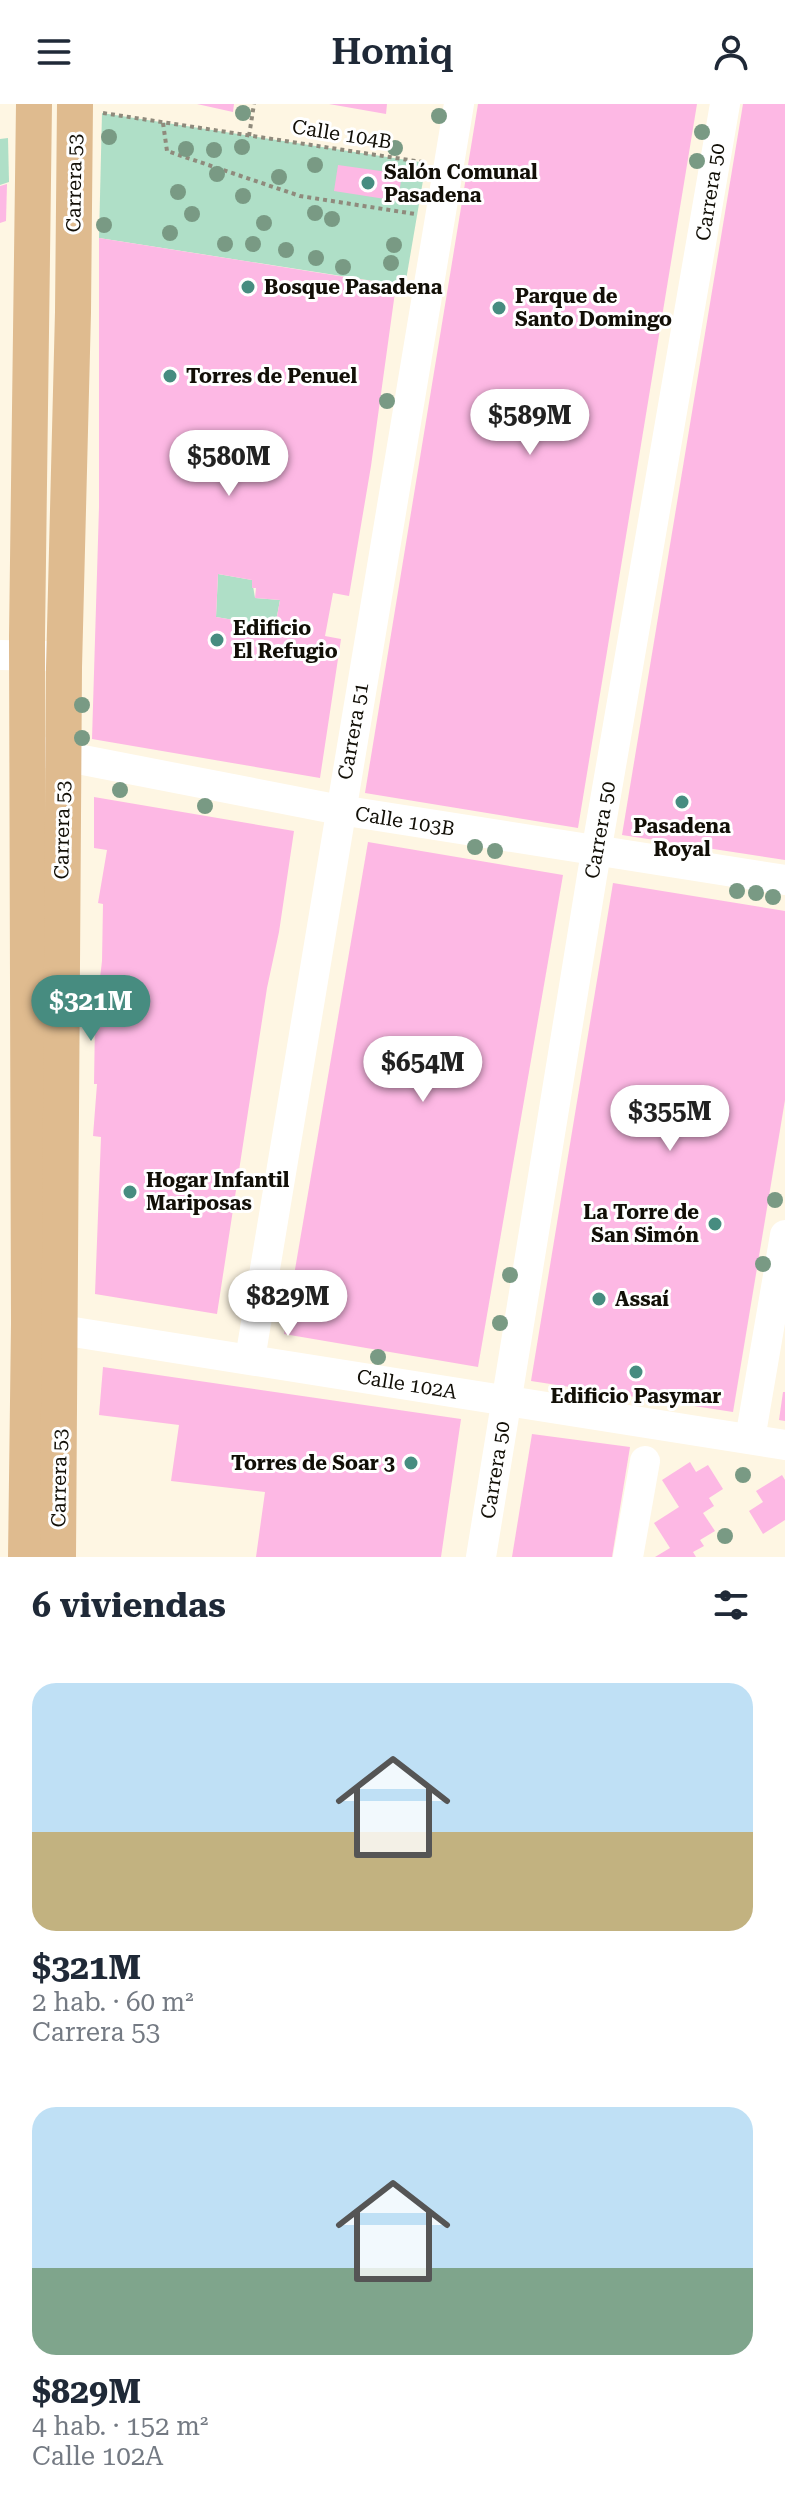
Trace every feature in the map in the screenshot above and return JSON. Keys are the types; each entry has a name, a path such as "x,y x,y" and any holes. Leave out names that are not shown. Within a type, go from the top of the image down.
{"main road":[{"name":"Carrera 53","path":"34,104 14,656 27,749 45,1327 58,1557"},
{"name":"Carrera 53","path":"26,1557 45,1327 73,312 88,108"}],"street":[{"name":"Carrera 51","path":"250,1359 459,104"},
{"name":"Carrera 50","path":"481,1557 596,850 725,104"},
{"path":"14,656 64,655"},
{"name":"Calle 103B","path":"27,749 340,810 785,880"},
{"path":"750,1439 785,1235"},
{"name":"Calle 102A","path":"45,1327 785,1445"},
{"path":"628,1557 645,1461"}],"path":[{"path":"249,136 254,104"},
{"name":"Calle 104B","path":"88,108 163,123 448,165"},
{"path":"163,123 167,151 300,196 439,218"}],"green space":[{"path":"102,113 426,163 405,286 99,238"},
{"path":"8,138 9,182 0,185 0,139"},
{"path":"218,574 252,580 255,598 280,600 275,627 216,617"}],"building":[{"path":"197,104 234,104 233,112"},
{"path":"329,104 387,104 386,114"},
{"path":"478,104 697,104 578,828 365,793"},
{"path":"743,104 785,104 785,860 622,835"},
{"name":"Salón Comunal Pasadena","path":"338,165 402,174 398,201 334,191"},
{"path":"7,184 6,221 0,223 0,186"},
{"path":"99,238 396,285 349,596 333,593 325,636 341,639 320,778 92,739 99,507","holes":["218,574 252,580 252,588 256,588 255,598 280,600 275,627 216,617"]},
{"path":"94,797 294,831 217,1314 95,1294 101,1137 93,1136 97,1084 94,1084 95,1021 102,961 103,904 98,903 107,850 94,848"},
{"path":"368,842 563,875 478,1367 284,1334"},
{"path":"613,883 785,911 785,1100 733,1412 531,1381"},
{"path":"103,1367 461,1419 441,1557 256,1557 265,1492 171,1481 179,1425 99,1415"},
{"path":"785,1392 785,1421 779,1420"},
{"path":"532,1434 630,1447 612,1557 512,1557"},
{"path":"690,1462 696,1472 708,1465 723,1489 709,1498 714,1506 703,1513 715,1531 700,1540 704,1546 693,1552 696,1557 655,1557 670,1548 654,1523 679,1507 662,1480"},
{"path":"782,1475 785,1480 785,1520 763,1534 749,1511 763,1502 756,1491"}],"place":[{"name":"Salón Comunal Pasadena","path":"368,183"},
{"name":"Bosque Pasadena","path":"248,287"},
{"name":"Parque de Santo Domingo","path":"499,308"},
{"name":"Torres de Penuel","path":"170,376"},
{"name":"Edificio El Refugio","path":"217,640"},
{"name":"Pasadena Royal","path":"682,802"},
{"name":"Hogar Infantil Mariposas","path":"130,1192"},
{"name":"La Torre de San Simón","path":"715,1224"},
{"name":"Assaí","path":"599,1299"},
{"name":"Edificio Pasymar","path":"636,1372"},
{"name":"Torres de Soar 3","path":"411,1463"}]}
